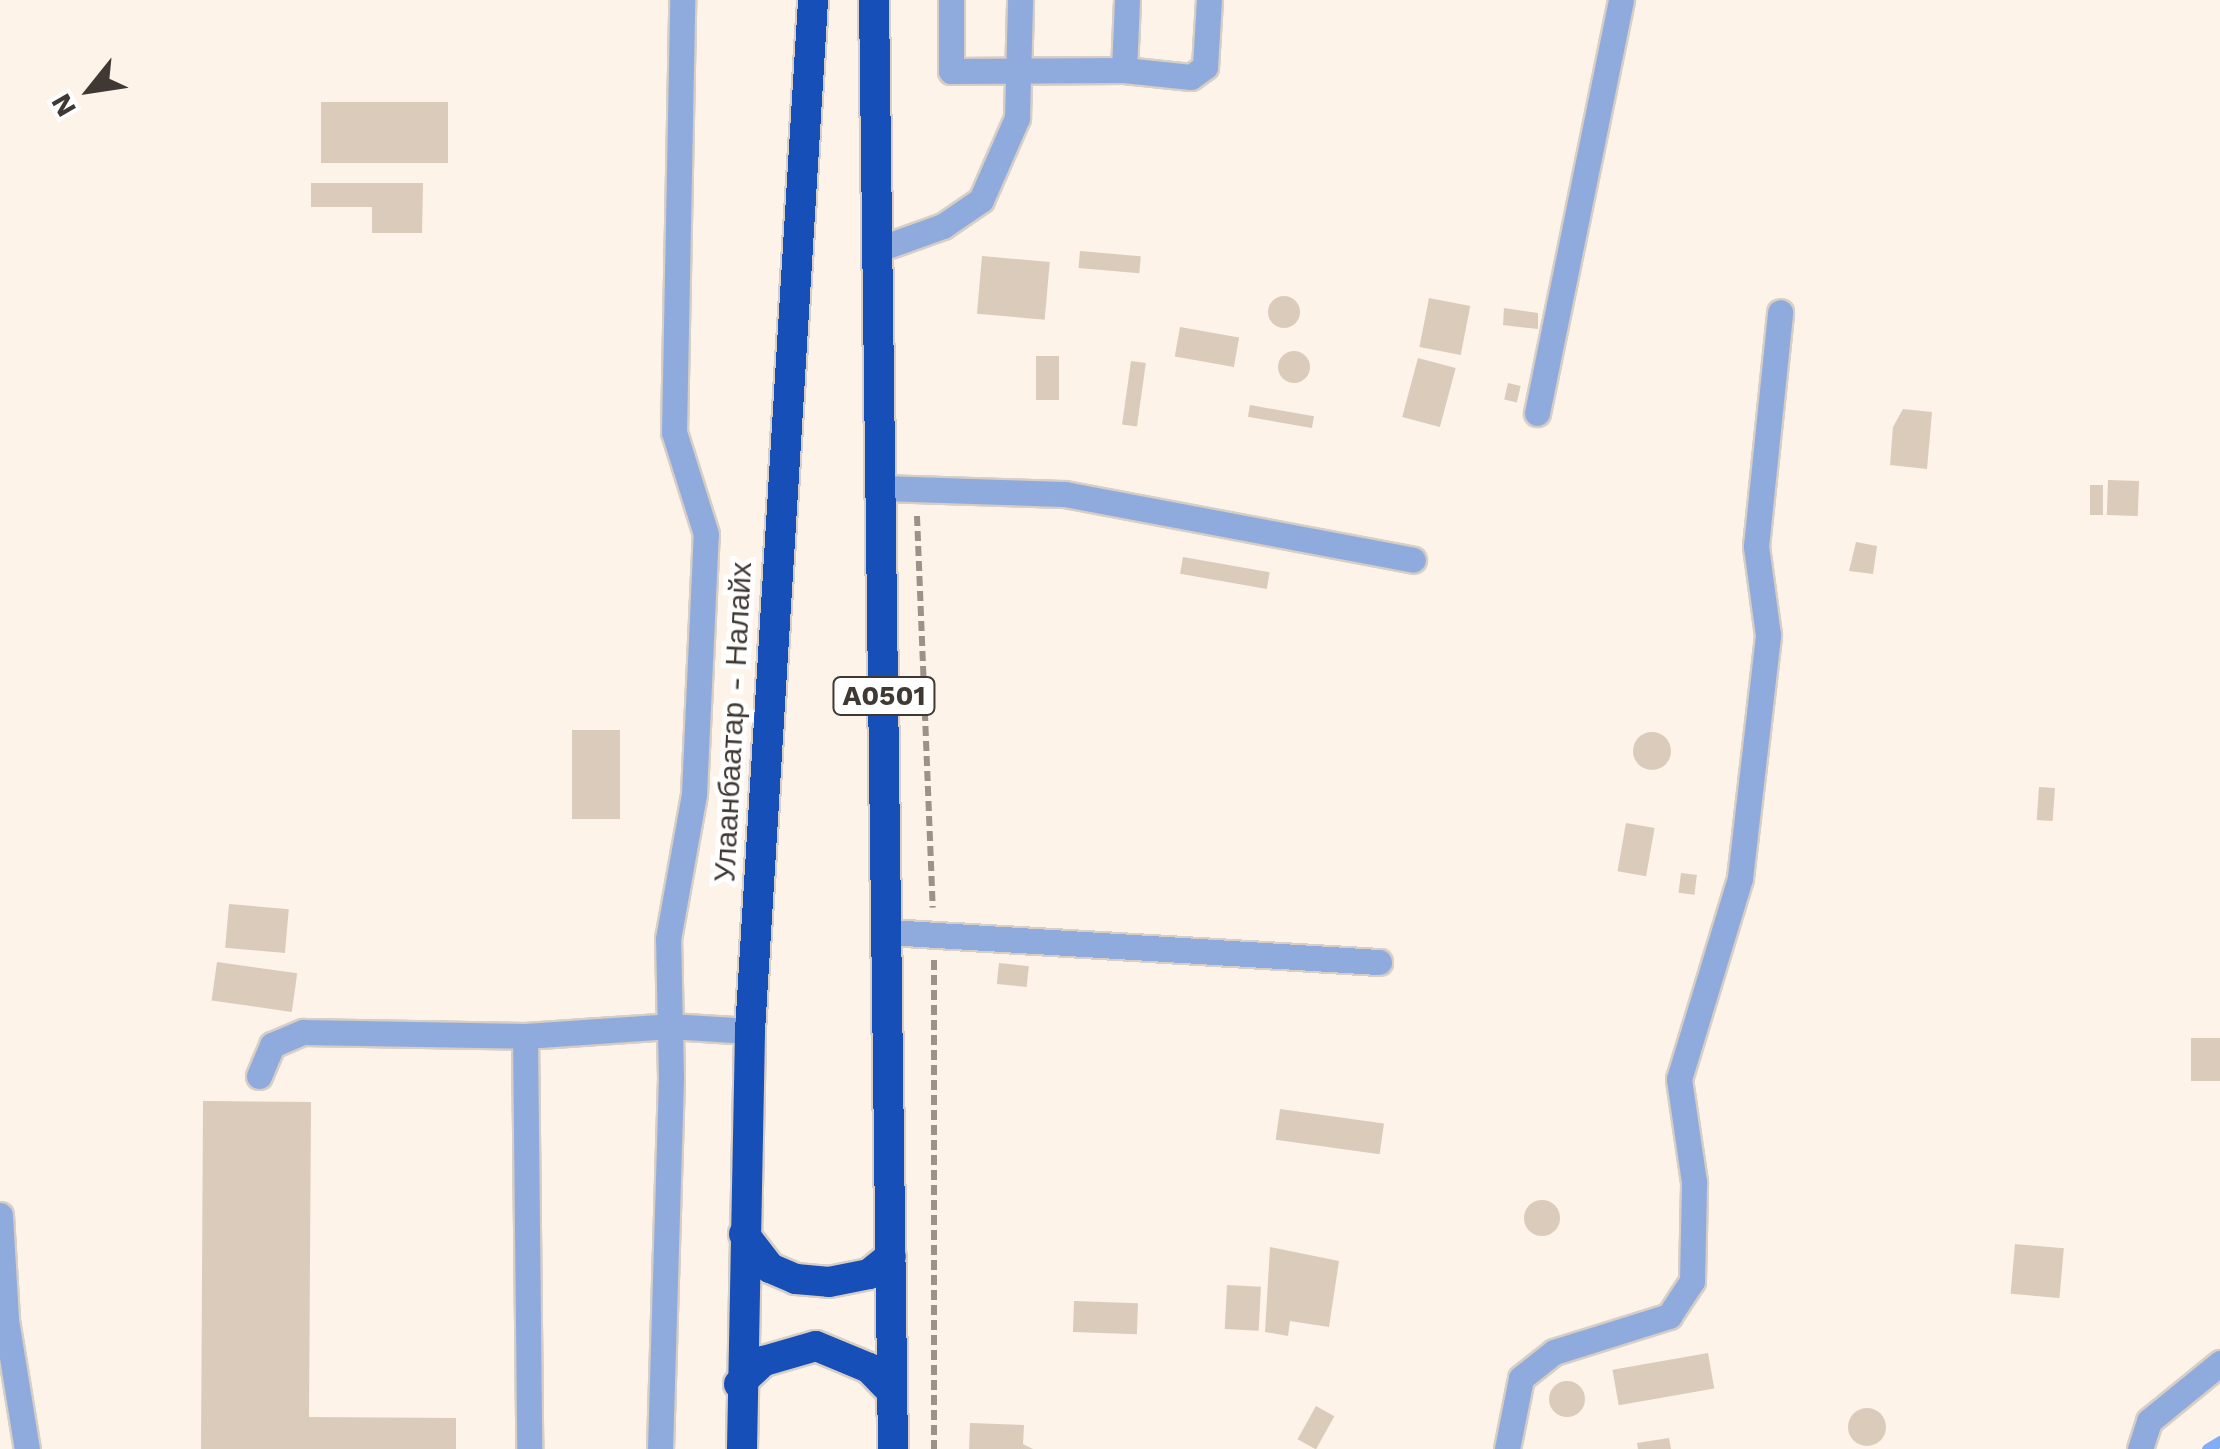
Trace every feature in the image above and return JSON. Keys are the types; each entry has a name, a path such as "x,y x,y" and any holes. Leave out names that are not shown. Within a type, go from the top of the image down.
{"highway":[{"name":"Улаанбаатар - Налайх","path":"742,1449 740,1384 750,1031 813,0"},
{"name":"A0501","path":"874,0 893,1449"},
{"path":"744,1234 770,1268 796,1280 830,1282 869,1274 891,1256"},
{"path":"740,1384 764,1361 816,1346 869,1368 891,1391"}],"street":[{"path":"660,1449 670,1026 668,939 694,794 706,534 674,432 682,0"},
{"path":"950,0 951,72 1124,70 1191,77 1205,66 1210,0"},
{"path":"876,250 943,226 981,200 1016,118 1023,70 1020,0"},
{"path":"1124,70 1128,0"},
{"path":"1538,413 1621,0"},
{"path":"1506,1449 1522,1378 1554,1352 1638,1331 1669,1316 1692,1281 1694,1182 1679,1078 1740,878 1768,635 1756,546 1780,312"},
{"path":"880,488 1065,494 1413,560"},
{"path":"888,932 1379,962"},
{"path":"259,1076 272,1044 303,1032 525,1036 670,1026 750,1031"},
{"path":"525,1036 529,1449"},
{"path":"0,1215 6,1320 27,1449"},
{"path":"2140,1449 2148,1421 2220,1363"}],"path":[{"path":"916,489 933,918"},
{"path":"934,957 934,1449"}],"building":[{"path":"321,102 448,102 448,163 321,163"},
{"path":"311,183 423,183 422,233 372,233 372,207 311,207"},
{"path":"1080,251 1141,256 1139,273 1079,268"},
{"path":"982,256 1050,262 1045,320 977,314"},
{"path":"1284,296 1295,301 1300,312 1295,323 1284,328 1273,323 1268,312 1273,301"},
{"path":"1429,298 1470,306 1461,355 1419,347"},
{"path":"1504,308 1538,313 1538,329 1503,325"},
{"path":"1180,327 1239,337 1234,367 1175,357"},
{"path":"1294,351 1306,355 1310,367 1306,379 1294,383 1282,379 1278,367 1282,355"},
{"path":"1036,356 1059,356 1059,400 1036,400"},
{"path":"1418,358 1456,368 1440,427 1402,417"},
{"path":"1131,361 1146,363 1137,426 1122,424"},
{"path":"1508,383 1521,386 1517,402 1504,400"},
{"path":"1250,405 1314,416 1312,428 1248,417"},
{"path":"1903,409 1932,412 1927,469 1890,465 1893,427"},
{"path":"2108,480 2139,481 2138,516 2107,515"},
{"path":"2090,485 2103,485 2103,515 2090,515"},
{"path":"1856,542 1877,546 1873,574 1849,571"},
{"path":"1183,557 1270,572 1267,589 1180,574"},
{"path":"572,730 620,730 620,819 572,819"},
{"path":"1652,732 1665,738 1671,751 1665,764 1652,770 1639,764 1633,751 1639,738"},
{"path":"2039,787 2055,788 2053,821 2037,820"},
{"path":"1626,823 1655,828 1646,876 1617,871"},
{"path":"1681,873 1697,875 1694,895 1679,893"},
{"path":"229,904 289,909 285,953 225,948"},
{"path":"217,962 297,973 292,1012 212,1001"},
{"path":"999,963 1029,966 1027,987 997,984"},
{"path":"2191,1038 2220,1038 2220,1081 2191,1081"},
{"path":"203,1101 311,1102 309,1417 456,1418 456,1449 201,1449"},
{"path":"1280,1109 1384,1124 1380,1154 1276,1140"},
{"path":"1542,1200 1555,1205 1560,1218 1555,1231 1542,1236 1529,1231 1524,1218 1529,1205"},
{"path":"2015,1244 2064,1248 2059,1298 2011,1294"},
{"path":"1270,1247 1339,1261 1329,1327 1290,1321 1288,1336 1265,1332"},
{"path":"1227,1285 1261,1287 1259,1331 1225,1329"},
{"path":"1074,1301 1138,1303 1137,1334 1073,1332"},
{"path":"1708,1353 1714,1388 1619,1405 1612,1370"},
{"path":"1567,1381 1580,1386 1585,1399 1580,1412 1567,1417 1554,1412 1549,1399 1554,1386"},
{"path":"1316,1406 1334,1416 1316,1449 1298,1439"},
{"path":"1867,1408 1881,1413 1886,1427 1881,1441 1867,1446 1853,1441 1848,1427 1853,1413"},
{"path":"970,1423 1024,1425 1023,1444 1033,1449 969,1449"},
{"path":"1669,1438 1671,1449 1638,1449 1637,1443"}],"waterway":[{"path":"2207,1449 2220,1441"}]}
